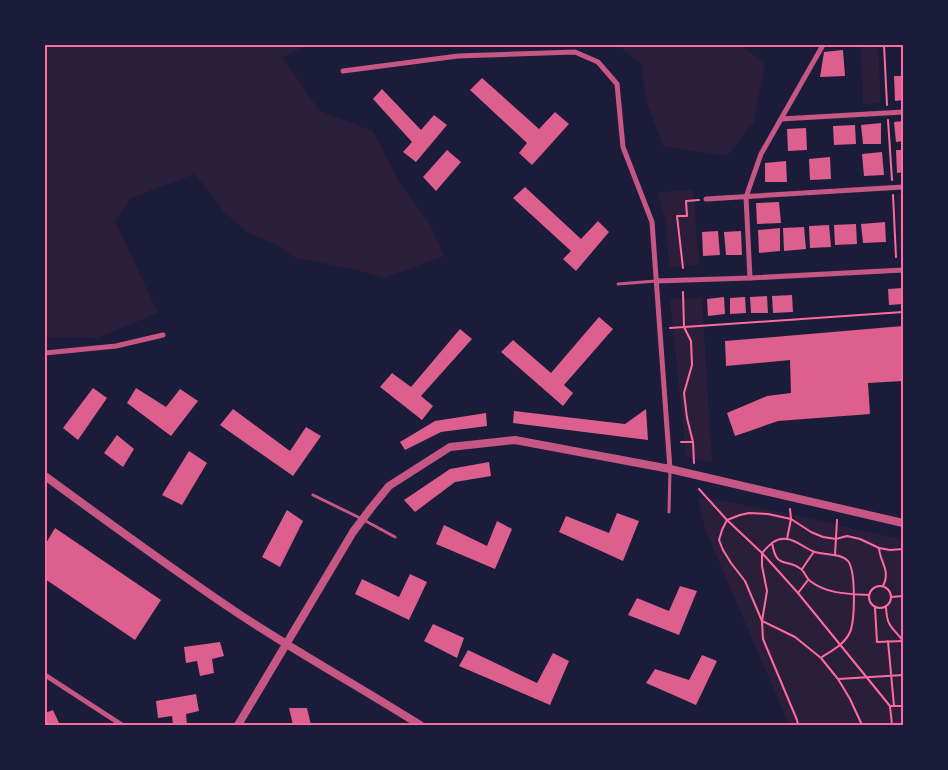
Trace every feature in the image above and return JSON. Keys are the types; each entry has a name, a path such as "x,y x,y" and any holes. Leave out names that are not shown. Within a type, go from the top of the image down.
{"street":[{"path":"750,278 746,197 761,154 823,45"},
{"path":"343,71 458,56 575,52 598,62 617,84 623,147 652,222 670,469"},
{"path":"781,119 903,112"},
{"path":"706,199 903,187"},
{"path":"656,282 903,270"},
{"path":"45,354 116,346 163,335"},
{"path":"238,725 362,519 389,486 450,447 515,440 670,469 903,523"},
{"path":"45,476 140,546 240,615 420,725"},
{"path":"45,675 122,725"}],"lane":[{"path":"618,284 656,282"},
{"path":"669,512 670,469"},
{"path":"314,495 395,537"}],"path":[{"path":"884,45 896,256"},
{"path":"682,268 677,216 687,216 686,201 706,199"},
{"path":"683,292 684,327 691,341 692,357 692,365 684,393 694,463"},
{"path":"670,328 903,312"},
{"path":"681,442 692,442"},
{"path":"698,489 727,520 762,552 798,593 890,706 892,725"},
{"path":"787,539 791,519 790,509"},
{"path":"862,725 838,679 821,658 795,637 762,621 746,581 731,563 719,540 727,520 749,513 768,514 791,519 811,532 823,537 836,539 847,536 860,539 879,548 890,550 903,549"},
{"path":"835,555 837,520"},
{"path":"798,725 763,639 762,621 767,591 762,566 762,552 772,542 787,539 814,552 835,555 847,560 852,570 854,594 853,621 849,634 840,645 821,658"},
{"path":"772,542 777,558 784,563 802,569 808,580 831,592 869,595"},
{"path":"879,548 879,554 886,573 886,580 883,586"},
{"path":"802,569 814,552"},
{"path":"798,593 808,580"},
{"path":"883,586 889,590 891,601 886,607 875,607 870,602 869,595 872,588 883,586"},
{"path":"891,597 903,596"},
{"path":"875,607 877,642 903,641"},
{"path":"886,607 890,628 903,641"},
{"path":"888,641 894,706"},
{"path":"838,679 903,675"},
{"path":"890,706 903,706"}],"shaded area":[{"path":"45,45 308,45 282,58 320,111 373,131 397,178 431,226 444,256 384,278 358,270 296,258 277,245 247,232 223,211 195,174 131,198 115,221 158,313 97,338 45,337"},
{"path":"617,45 741,45 765,64 754,122 727,156 663,146 647,102 641,64"},
{"path":"861,45 878,45 881,103 863,104"},
{"path":"693,190 699,265 669,267 666,222 657,192"},
{"path":"897,194 903,194 903,249 899,249"},
{"path":"702,298 712,462 686,457 670,299"},
{"path":"698,498 707,498 791,514 903,540 903,725 789,725 705,529"}],"building":[{"path":"843,50 845,76 820,77 824,52"},
{"path":"894,76 903,76 903,100 895,101"},
{"path":"482,78 539,129 555,112 569,124 532,165 519,153 527,143 470,90"},
{"path":"382,89 421,130 434,115 447,125 416,162 403,152 412,142 373,99"},
{"path":"903,121 903,141 896,142 894,122"},
{"path":"881,123 881,144 863,144 861,125"},
{"path":"855,125 856,144 834,145 833,126"},
{"path":"806,128 807,150 788,151 787,129"},
{"path":"447,150 461,162 436,191 423,177"},
{"path":"896,150 903,150 903,172 897,173"},
{"path":"882,152 884,175 864,176 862,154"},
{"path":"830,157 831,179 810,180 809,159"},
{"path":"786,161 787,182 765,182 765,163"},
{"path":"525,187 581,239 598,221 609,232 576,271 563,259 571,251 513,198"},
{"path":"779,202 781,223 757,224 756,203"},
{"path":"885,222 886,242 863,243 861,224"},
{"path":"856,224 857,244 835,245 834,225"},
{"path":"829,225 831,247 810,248 809,226"},
{"path":"804,227 806,249 784,251 783,228"},
{"path":"780,228 780,251 759,253 758,230"},
{"path":"718,231 720,255 703,256 702,232"},
{"path":"741,231 742,255 726,255 724,232"},
{"path":"903,288 903,304 889,305 888,289"},
{"path":"792,295 793,312 773,313 772,296"},
{"path":"767,296 768,313 751,313 750,297"},
{"path":"724,297 725,314 708,316 707,299"},
{"path":"745,297 746,313 730,314 730,298"},
{"path":"599,317 613,329 564,385 573,393 563,406 501,352 513,340 551,373"},
{"path":"903,326 903,381 868,383 870,414 778,421 735,436 727,413 767,396 791,393 790,360 726,366 725,341"},
{"path":"460,329 472,339 421,396 433,406 422,420 380,387 392,373 411,387"},
{"path":"93,388 107,398 78,440 63,428"},
{"path":"136,388 166,407 180,389 198,401 171,436 127,403"},
{"path":"233,409 290,451 306,427 321,436 293,476 220,425"},
{"path":"646,409 648,440 513,423 514,411 625,424"},
{"path":"486,413 487,426 441,432 405,450 400,442 435,421"},
{"path":"117,435 134,449 123,467 104,453"},
{"path":"189,451 207,463 182,505 162,495"},
{"path":"489,462 491,476 455,482 415,512 404,500 450,469"},
{"path":"287,510 303,521 280,567 262,557"},
{"path":"617,513 639,521 623,561 559,532 566,516 609,533"},
{"path":"497,521 512,529 495,569 436,544 444,525 487,546"},
{"path":"55,528 161,600 135,640 45,579 45,545"},
{"path":"410,574 427,582 409,620 355,594 362,579 399,597"},
{"path":"680,586 697,591 679,635 628,615 637,598 669,611"},
{"path":"433,624 464,638 457,658 424,641"},
{"path":"220,642 224,656 212,659 214,673 200,676 197,661 186,663 184,647"},
{"path":"468,650 537,683 553,653 569,661 550,705 459,666"},
{"path":"702,655 717,661 696,705 646,683 655,669 689,680"},
{"path":"196,694 199,711 186,714 187,725 173,725 172,716 158,718 156,701"},
{"path":"289,708 307,708 311,725 293,725"},
{"path":"53,710 59,723 62,725 45,725 45,713"}]}
